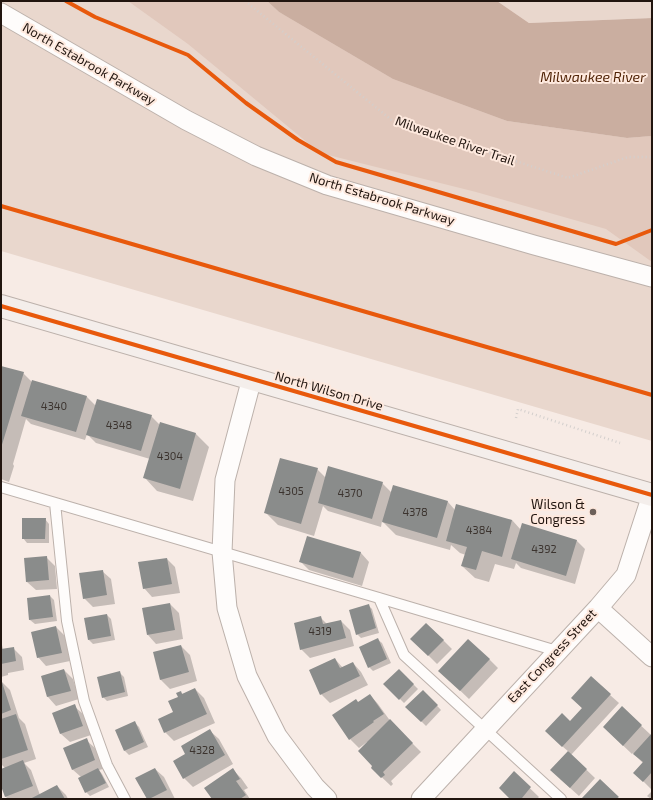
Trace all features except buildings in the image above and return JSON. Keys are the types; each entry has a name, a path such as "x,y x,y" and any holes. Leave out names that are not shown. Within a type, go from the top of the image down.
{"street":[{"name":"North Estabrook Parkway","path":"1,13 186,120 256,156 327,185 534,245 652,277"},
{"name":"North Wilson Drive","path":"1,306 652,495"},
{"path":"252,378 225,480 222,552 227,608 247,676 276,736 315,787 327,799"},
{"name":"East Congress Street","path":"421,799 598,608 626,575 652,495"},
{"path":"598,608 652,657"}],"lane":[{"path":"1,487 557,651"},
{"path":"55,503 67,621 84,700 107,765 125,799"},
{"path":"379,598 404,655 561,799"}],"path":[{"path":"516,418 518,409 620,443"}],"shaded area":[{"path":"1,1 267,1 279,12 507,121 627,138 652,136 652,441 1,251"},
{"path":"128,1 267,1 279,12 393,79 507,121 627,138 652,136 652,262 606,229 476,192 320,153 188,44"},
{"path":"497,1 652,1 652,18 529,23"}],"water":[{"name":"Milwaukee River","path":"267,1 497,1 529,23 652,18 652,136 627,138 507,121 393,79 279,12"}],"cycle path":[{"path":"66,1 95,17 188,55 246,103 298,140 336,162 616,244 652,230"},
{"path":"1,206 652,395"},
{"path":"1,306 652,495"}],"place":[{"name":"Wilson & Congress","path":"593,512"}]}
